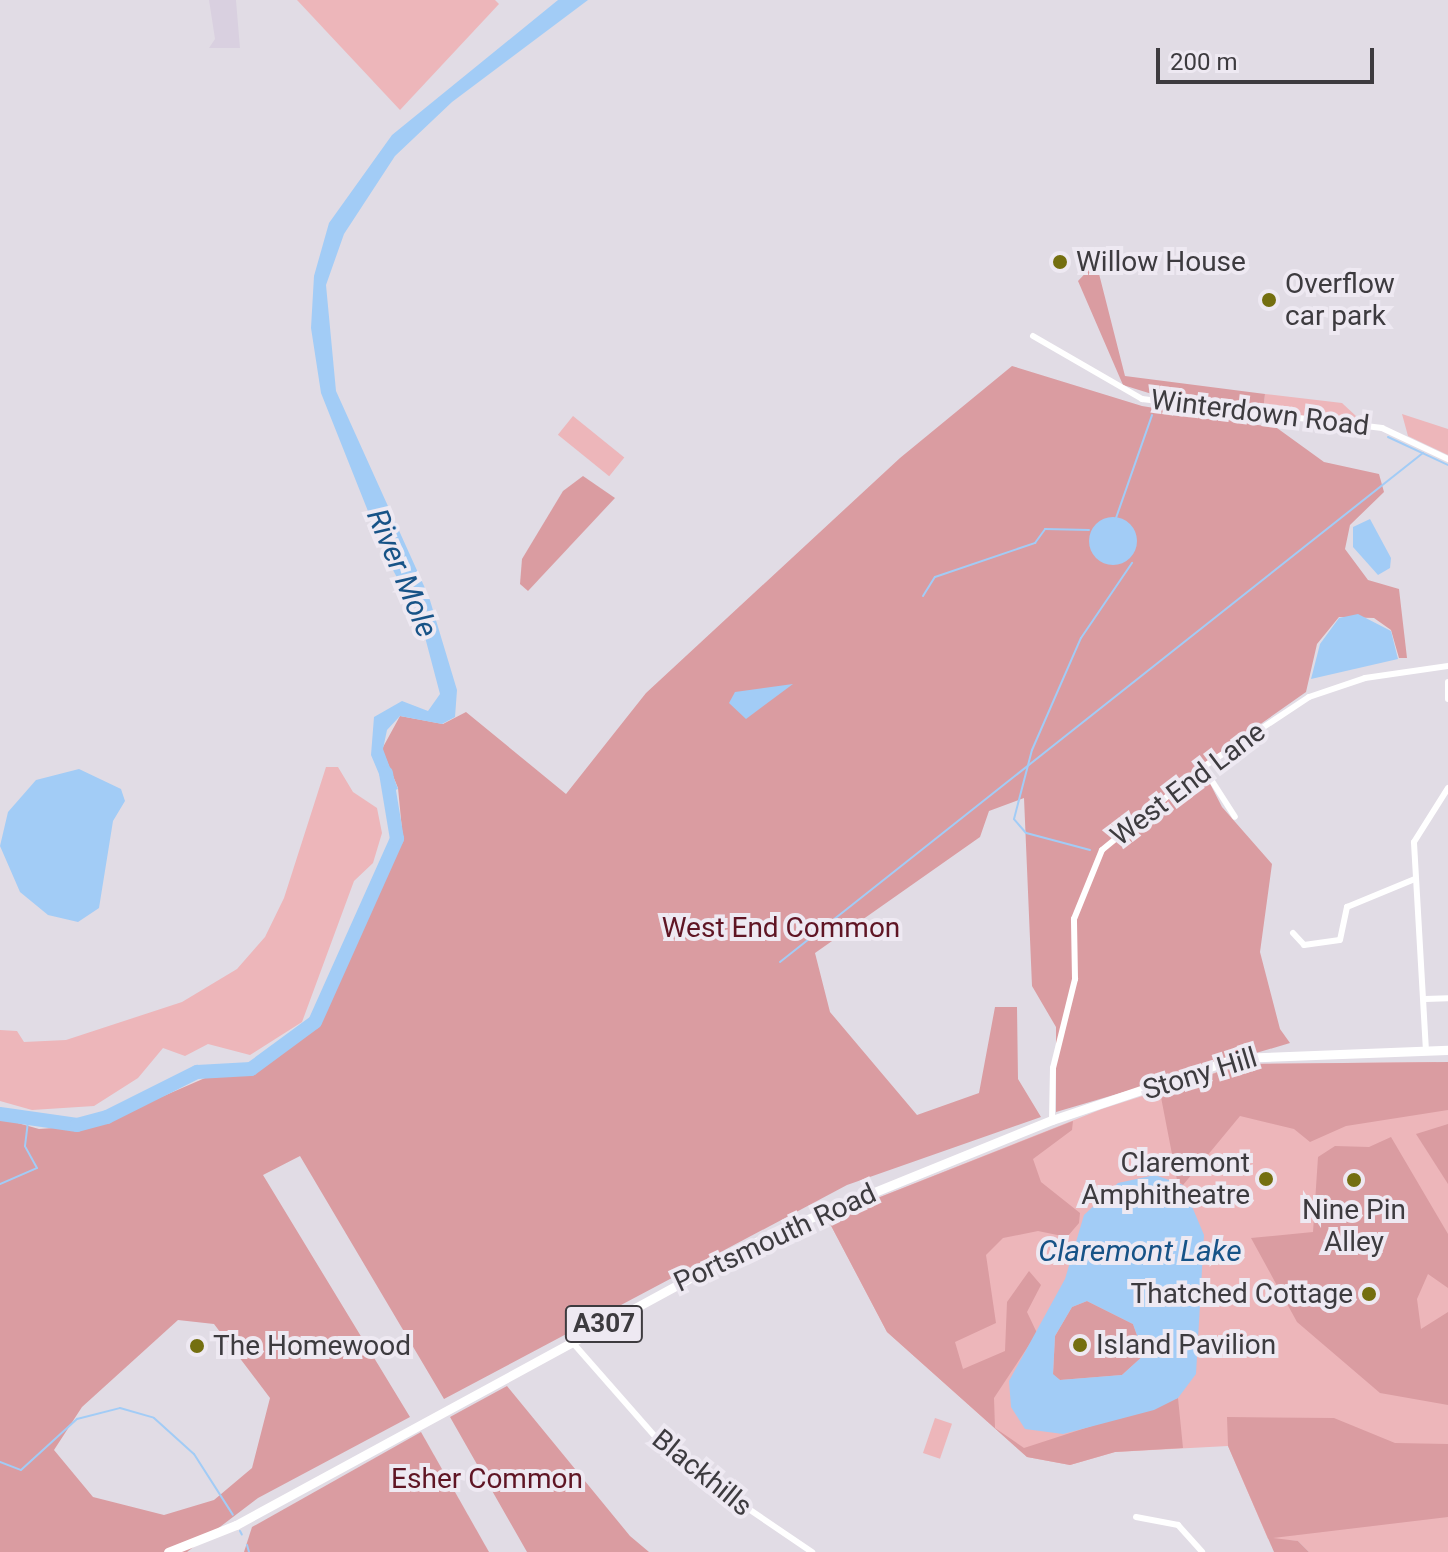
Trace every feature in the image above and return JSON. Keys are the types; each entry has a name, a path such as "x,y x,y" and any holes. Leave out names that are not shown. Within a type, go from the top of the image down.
{"main road":[{"name":"Stony Hill","path":"1052,1120 1236,1058 1448,1050"},
{"name":"Portsmouth Road","path":"168,1552 236,1525 771,1234 1052,1120"}],"street":[{"name":"Winterdown Road","path":"1033,336 1142,399 1382,428 1448,459"},
{"name":"West End Lane","path":"1052,1120 1053,1068 1075,979 1074,919 1090,869 1117,834 1203,767 1334,685 1448,666"},
{"path":"1448,682 1448,699"},
{"path":"1203,767 1235,817"},
{"path":"1426,1051 1414,842 1448,788"},
{"path":"1293,933 1304,945 1342,939 1347,907 1415,879"},
{"path":"1425,999 1448,998"},
{"name":"Blackhills","path":"573,1343 666,1451 812,1552"},
{"path":"1136,1517 1178,1525 1202,1552"}],"shaded area":[{"path":"209,0 236,0 240,48 209,48 215,39"},
{"path":"297,0 495,0 499,4 400,110"},
{"path":"1265,394 1342,403 1356,416 1352,422 1263,413"},
{"path":"1402,414 1448,429 1448,455 1408,436"},
{"path":"573,416 624,458 609,476 558,435"},
{"path":"326,767 338,767 353,792 377,808 382,833 373,863 354,881 302,1022 250,1055 208,1044 185,1056 163,1048 138,1078 94,1106 32,1110 0,1101 0,1030 17,1031 24,1042 66,1040 182,1002 237,969 265,937 284,898"},
{"path":"1436,1062 1448,1090 1448,1552 1309,1552 1298,1541 1268,1539 1228,1446 1115,1452 1070,1465 1027,1457 887,1332 827,1218 1102,1109 1242,1064"},
{"path":"935,1418 952,1424 940,1459 923,1453"}],"green space":[{"path":"1096,262 1125,376 1265,394 1263,413 1184,404 1123,385 1078,281"},
{"name":"West End Common","path":"1012,366 1142,406 1277,428 1324,462 1379,474 1384,492 1350,525 1345,549 1368,580 1399,589 1407,658 1399,658 1391,630 1374,618 1339,617 1317,644 1306,692 1201,766 1222,807 1272,864 1260,952 1280,1029 1290,1043 1056,1112 1056,1027 1032,986 1024,798 989,811 980,837 815,953 830,1012 917,1115 979,1093 995,1007 1017,1007 1018,1079 1041,1117 847,1185 444,1399 300,1156 263,1175 410,1417 258,1498 187,1552 0,1552 0,1118 39,1129 97,1125 205,1078 250,1075 319,1022 403,840 398,788 382,749 400,716 443,724 466,712 566,794 646,693 900,458","holes":["178,1320 214,1324 270,1398 252,1468 214,1500 164,1515 93,1497 54,1450 82,1407"]},
{"path":"583,476 615,498 528,591 520,584 522,559 563,491"},
{"path":"1448,1062 1448,1110 1346,1126 1310,1142 1294,1129 1240,1116 1183,1185 1177,1180 1160,1092 1242,1064"},
{"path":"1073,1121 1072,1130 1033,1159 1041,1182 1080,1213 1079,1223 1067,1237 1038,1231 1003,1238 986,1255 996,1323 955,1342 963,1369 1005,1351 1007,1302 1029,1271 1041,1285 1027,1312 1037,1333 994,1398 995,1428 1024,1448 1178,1398 1183,1448 1115,1452 1070,1465 1027,1457 887,1332 827,1218"},
{"path":"1448,1124 1448,1184 1416,1134"},
{"path":"1391,1137 1448,1234 1448,1288 1428,1274 1417,1299 1421,1329 1448,1312 1448,1405 1380,1393 1297,1322 1251,1238 1313,1232 1318,1157 1335,1146 1369,1147"},
{"path":"1087,1301 1133,1324 1144,1355 1122,1375 1060,1380 1053,1375 1055,1336 1072,1307"},
{"name":"Esher Common","path":"507,1386 630,1536 649,1552 527,1552 450,1417"},
{"path":"1227,1417 1334,1418 1395,1443 1448,1444 1448,1517 1273,1538 1298,1541 1309,1552 1274,1552 1228,1446"},
{"path":"421,1432 489,1552 244,1552 252,1527"}],"water":[{"path":"558,0 588,0 452,102 395,156 344,234 326,285 336,391 429,597 457,690 455,717 442,724 400,716 387,730 383,749 398,789 387,793 371,755 374,717 402,701 428,711 440,694 421,622 387,559 321,393 311,328 314,276 329,223 392,135"},
{"path":"1113,517 1130,524 1137,541 1130,558 1113,565 1096,558 1089,541 1096,524"},
{"path":"1370,519 1391,558 1390,568 1378,575 1353,547 1353,527"},
{"path":"1358,614 1391,631 1398,659 1311,679 1320,644 1339,618"},
{"path":"793,684 746,719 729,703 735,692"},
{"path":"79,769 121,789 125,801 113,821 99,908 78,922 48,915 20,892 0,846 8,812 36,780"},
{"name":"Claremont Lake","path":"1155,1175 1183,1185 1204,1235 1196,1374 1178,1398 1154,1410 1063,1434 1025,1429 1011,1407 1009,1381 1065,1279 1084,1215 1118,1183","holes":["1087,1301 1133,1324 1144,1355 1122,1375 1060,1380 1053,1374 1055,1336 1072,1307"]}],"waterway":[{"path":"1116,518 1152,415"},
{"path":"1388,437 1448,465"},
{"path":"780,962 1423,453"},
{"path":"923,596 935,577 1035,543 1045,529 1089,530"},
{"path":"1090,850 1026,833 1014,819 1032,750 1081,638 1132,563"},
{"name":"River Mole","path":"0,1114 77,1125 107,1117 197,1072 251,1069 315,1022 397,839 386,773"},
{"path":"0,1184 37,1168 25,1146 28,1122"},
{"path":"0,1462 21,1470 77,1419 120,1408 154,1418 194,1454 233,1515"},
{"path":"240,1531 242,1535"},
{"path":"247,1545 249,1552"}],"place":[{"name":"Willow House","path":"1060,262"},
{"name":"Overflow car park","path":"1269,300"},
{"name":"Claremont Amphitheatre","path":"1266,1179"},
{"name":"Nine Pin Alley","path":"1354,1180"},
{"name":"Thatched Cottage","path":"1369,1294"},
{"name":"Island Pavilion","path":"1080,1345"},
{"name":"The Homewood","path":"197,1346"}]}
